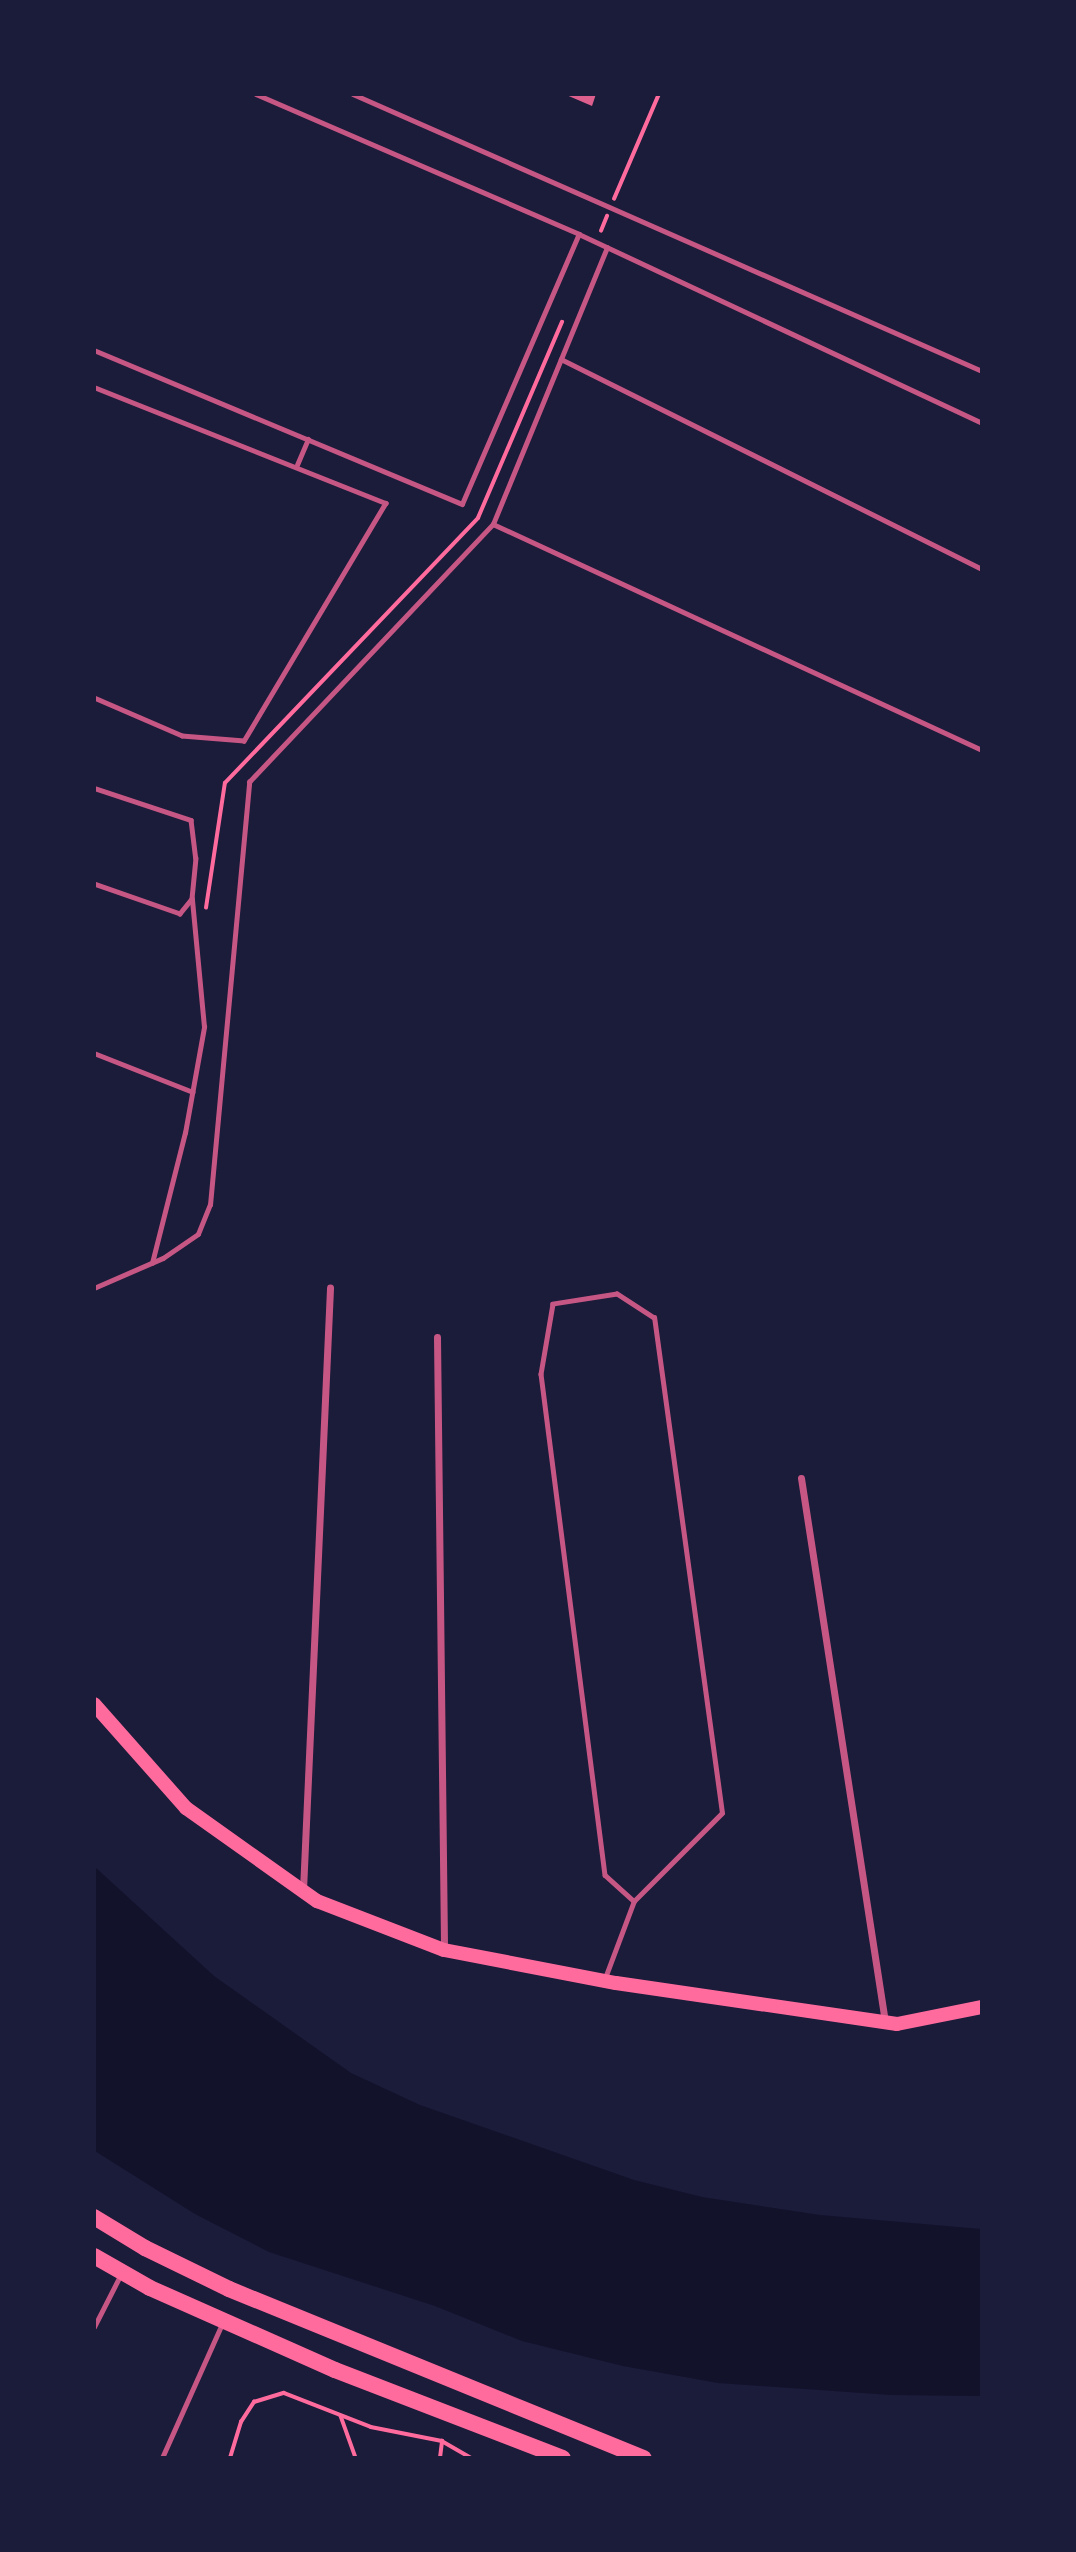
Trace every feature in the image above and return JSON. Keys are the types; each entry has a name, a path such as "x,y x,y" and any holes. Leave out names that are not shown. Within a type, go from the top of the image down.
{"main road":[{"path":"94,1704 186,1808 303,1891 317,1900 444,1950 604,1981 885,2022 982,2007"},
{"path":"94,2217 145,2248 218,2285 644,2458"},
{"path":"94,2256 223,2322 335,2371 563,2458"}],"street":[{"path":"303,1891 330,1288"},
{"path":"437,1337 444,1950"},
{"path":"801,1478 885,2022"}],"lane":[{"path":"256,94 579,234 982,424"},
{"path":"353,94 982,371"},
{"path":"94,350 462,504 579,234"},
{"path":"94,1289 152,1263 198,1234 210,1205 249,782 492,524 607,248"},
{"path":"561,359 982,569"},
{"path":"94,387 297,465 386,503 244,741 182,736 94,698"},
{"path":"297,465 308,439"},
{"path":"492,524 982,750"},
{"path":"94,788 191,820 196,858 192,899 204,1027 193,1092 152,1263"},
{"path":"94,884 180,914 192,899"},
{"path":"94,1053 193,1092"},
{"path":"604,1981 634,1901 722,1813 654,1318 617,1294 552,1304 541,1374 605,1875 634,1901"},
{"path":"94,2327 122,2272"},
{"path":"162,2458 223,2322"}],"path":[{"path":"596,242 659,94"},
{"path":"204,919 225,783 478,518 564,317"},
{"path":"230,2458 241,2422 254,2402 284,2393 371,2427 442,2441 472,2458"},
{"path":"341,2416 356,2458"},
{"path":"440,2458 442,2441"}],"shaded area":[{"path":"95,1867 214,1976 351,2073 420,2105 634,2180 702,2197 820,2215 981,2229 981,2396 891,2395 718,2383 623,2366 522,2341 435,2306 269,2252 195,2214 95,2151"}],"building":[{"path":"564,94 596,94 592,106"}]}
